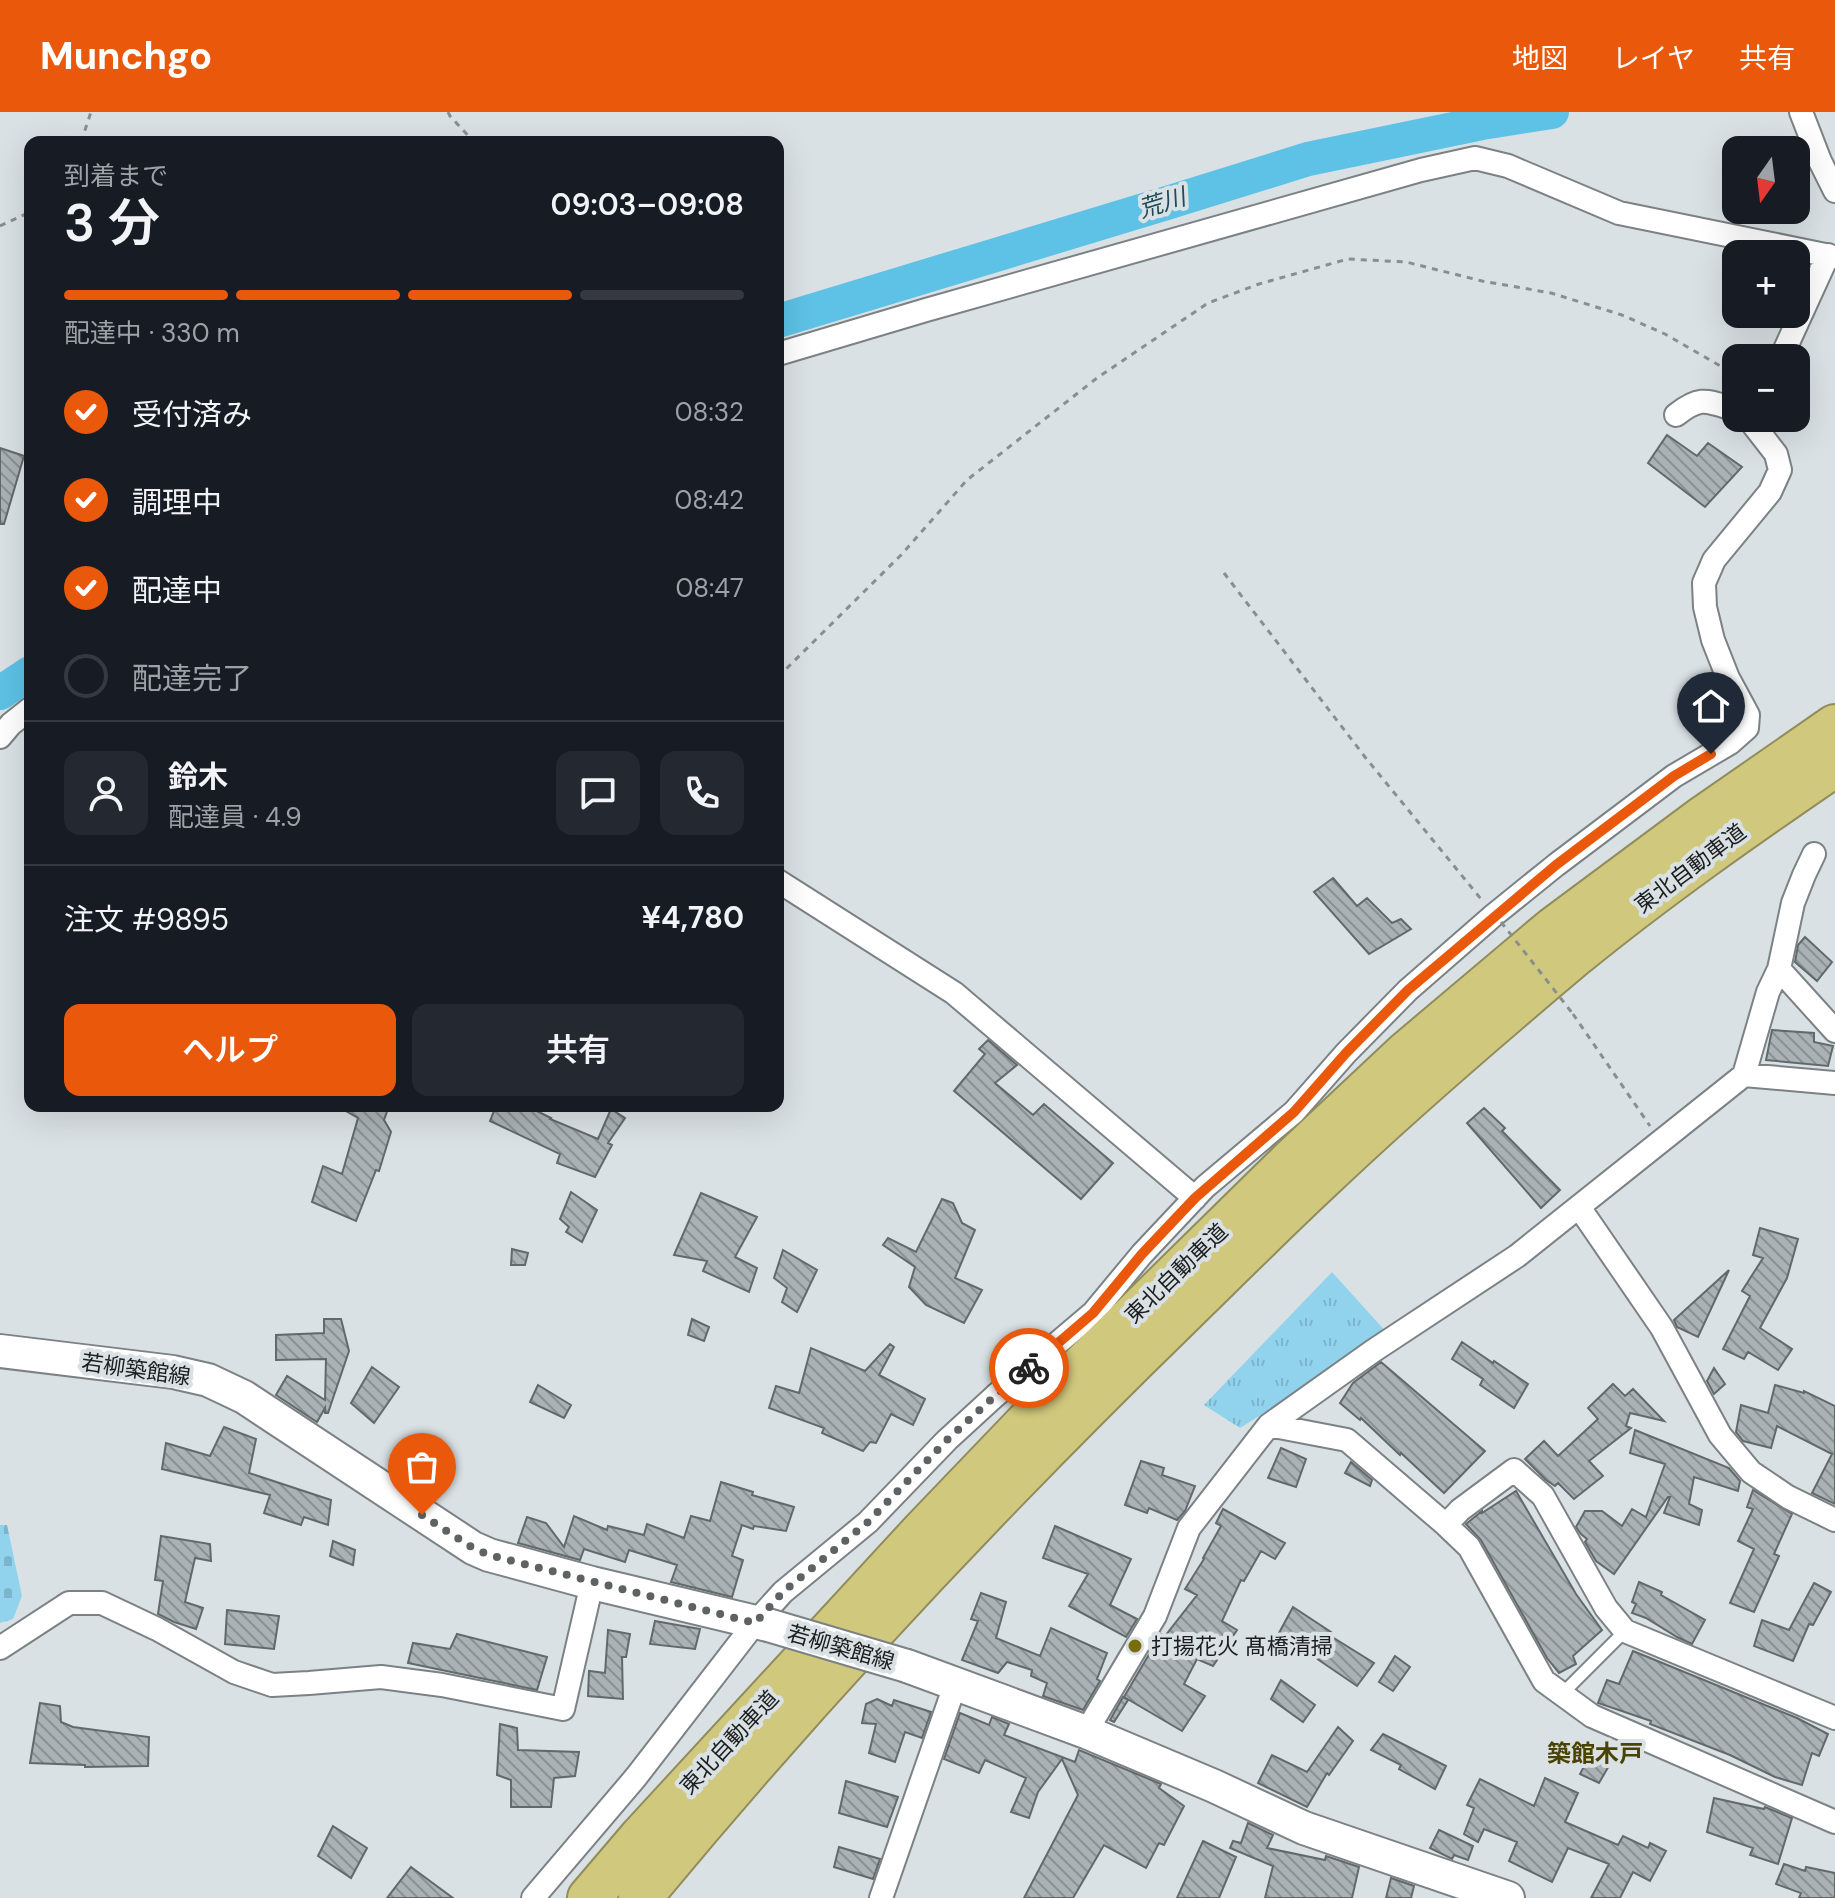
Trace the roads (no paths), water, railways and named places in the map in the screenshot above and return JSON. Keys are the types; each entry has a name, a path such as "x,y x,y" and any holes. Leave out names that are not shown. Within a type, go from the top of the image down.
{"highway":[{"name":"東北自動車道","path":"589,1898 641,1837 923,1531 1063,1385 1294,1158 1406,1053 1553,929 1701,819 1835,726"},
{"name":"東北自動車道","path":"640,1898 804,1706 948,1552 1086,1407 1318,1181 1577,954 1720,844 1835,765"}],"main road":[{"name":"若柳築館線","path":"0,1351 173,1372 208,1380 244,1397 473,1548 489,1555 762,1624 907,1666 1086,1732 1304,1828 1508,1898"}],"street":[{"path":"1801,112 1835,191"},
{"path":"784,352 1331,195 1475,158 1508,166 1619,213 1832,256 1788,344"},
{"path":"1676,415 1690,404 1703,400 1722,406"},
{"path":"533,1898 762,1624 783,1592 868,1522 947,1440 1093,1313 1142,1254 1195,1198 1294,1112 1408,990 1498,919 1556,865 1674,776 1730,743 1747,728 1748,715 1728,678 1713,640 1705,607 1704,583 1714,560 1770,492 1780,470 1776,454 1759,432"},
{"path":"1086,1732 1155,1616 1189,1528 1269,1425 1373,1351 1517,1256 1744,1075 1768,992 1779,969 1793,903 1814,854"},
{"path":"784,885 954,993 1195,1198"},
{"path":"1779,969 1835,1031"},
{"path":"1744,1075 1835,1083"},
{"path":"1579,1207 1662,1328 1720,1435 1735,1454 1751,1472 1788,1497 1835,1520"},
{"path":"1269,1425 1347,1440 1446,1525 1469,1547 1544,1681 1592,1716 1835,1822"},
{"path":"1446,1525 1460,1510 1514,1470 1543,1496 1606,1608 1625,1631 1835,1718"},
{"path":"0,1648 69,1603 102,1603 157,1629 234,1672 272,1685 381,1677 442,1685 563,1709 592,1583"},
{"path":"881,1898 955,1685"}],"lane":[{"path":"1562,1694 1625,1631"}],"waterway":[{"name":"荒川","path":"784,319 1308,159 1482,123 1552,112"},
{"name":"荒川","path":"0,693 24,677"}],"place":[{"name":"打揚花火 髙橋清掃","path":"1135,1646"}],"district":[{"name":"築館木戸","path":"1595,1754"}]}
